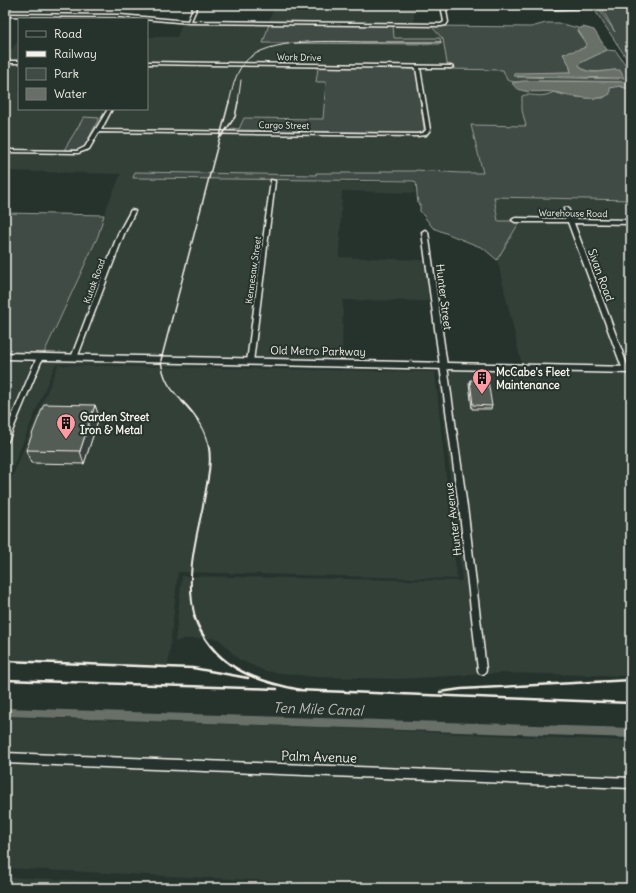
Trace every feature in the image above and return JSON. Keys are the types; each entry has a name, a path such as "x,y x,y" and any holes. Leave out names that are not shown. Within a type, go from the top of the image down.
{"street":[{"path":"5,14 11,5"},
{"path":"189,22 196,5"},
{"path":"393,5 571,8 631,5"},
{"path":"466,5 596,5"},
{"path":"148,19 189,22 445,24 443,6"},
{"path":"5,14 124,16 142,18"},
{"path":"5,62 18,62"},
{"name":"Work Drive","path":"148,63 451,67"},
{"name":"Cargo Street","path":"98,131 424,134 428,130 418,67"},
{"path":"5,151 78,152 87,148 109,110"},
{"name":"Kennesaw Street","path":"250,362 274,181"},
{"name":"Sivan Road","path":"566,210 628,370"},
{"name":"Kutak Road","path":"74,358 121,234 132,211"},
{"name":"Warehouse Road","path":"515,220 631,222"},
{"name":"Hunter Street","path":"425,232 442,366"},
{"name":"Old Metro Parkway","path":"5,356 628,370"},
{"path":"5,441 40,357"},
{"name":"Hunter Avenue","path":"442,366 449,394 482,670"},
{"name":"Palm Avenue","path":"5,758 631,783"}],"shaded area":[{"path":"337,5 414,9 414,23 441,23 451,69 503,70 507,80 521,90 554,92 546,96 526,94 521,103 526,126 513,127 482,166 483,175 343,174 342,182 414,182 415,193 342,191 339,257 422,261 424,258 429,258 428,301 343,300 342,361 38,355 44,353 98,236 107,206 121,174 5,171 5,57 18,41 18,110 148,110 148,37 177,37 183,21 269,21 274,7 337,7","holes":["393,25 394,38 441,43 263,43","346,67 409,68 422,132 343,132 232,129 239,129 244,118 323,119 326,81"]},
{"path":"494,197 631,200 631,676 502,673 401,679 315,677 265,671 238,659 219,639 183,639 175,642 182,576 462,580 437,370 58,364 55,365 5,486 5,436 36,359 522,365 497,259"},
{"path":"5,360 27,361 31,363 30,369 5,428"},
{"path":"58,365 435,372 457,579 178,572 168,666 5,660 5,494"},
{"path":"5,717 306,727 631,741 631,888 417,888 5,868"},
{"path":"5,877 258,888 5,888"}],"green space":[{"path":"631,7 631,65 594,9 600,9 615,32 602,9"},
{"path":"546,23 558,23 578,28 587,44 581,50 563,54 569,64 571,72 539,73 517,77 619,79 617,70 596,72 586,70 579,65 582,62 607,50 616,51 631,73 631,84 626,82 604,81 514,82 507,80 503,70 448,69 443,39 431,26 531,27"},
{"path":"269,24 393,25 394,38 440,38 441,44 263,43"},
{"path":"324,66 413,69 416,71 424,129 422,132 418,133 230,130 232,128 239,129 244,118 323,119 326,82 316,82 318,68"},
{"path":"619,86 631,90 631,200 494,197 498,221 520,221 497,260 483,248 433,228 420,211 416,183 414,181 133,178 135,172 316,175 316,173 381,173 381,171 416,170 483,173 471,125 526,126 522,110 522,96 525,95 540,96 554,92 572,97 604,98 610,88"},
{"path":"84,117 99,118 84,148 79,150 64,150"},
{"path":"5,213 104,215 98,236 44,353 38,355 5,354"}],"water":[{"path":"583,27 594,30 607,50 582,62 579,65 582,69 592,72 620,70 624,78 514,76 513,74 515,73 571,72 569,64 563,54 584,48 587,44 577,29"},
{"path":"523,81 629,82 631,84 631,90 620,86 610,88 610,94 604,97 582,98 553,92 531,92 520,90 512,83"}],"building":[{"name":"McCabe's Fleet Maintenance","path":"470,380 488,381 492,406 473,405"},
{"path":"44,404 95,405 80,451 26,450"}],"waterway":[{"name":"Ten Mile Canal","path":"5,712 631,733"}],"railway":[{"path":"229,103 236,77 241,67 254,54 268,48 302,42 441,42"},
{"path":"238,103 241,80"},
{"path":"182,401 174,393 165,378 161,360 229,102"},
{"path":"221,137 235,117 238,102"},
{"path":"182,401 203,429 208,441 210,455 208,477 192,561 191,589 195,617"},
{"path":"194,616 202,633 212,647 223,659 236,668 267,682 301,690"},
{"path":"5,661 193,668 248,678"},
{"path":"5,680 277,689"},
{"path":"440,692 461,689 631,680"},
{"path":"297,690 631,703"}],"place":[{"name":"McCabe's Fleet Maintenance","path":"482,395"},
{"name":"Garden Street Iron & Metal","path":"66,440"}]}
